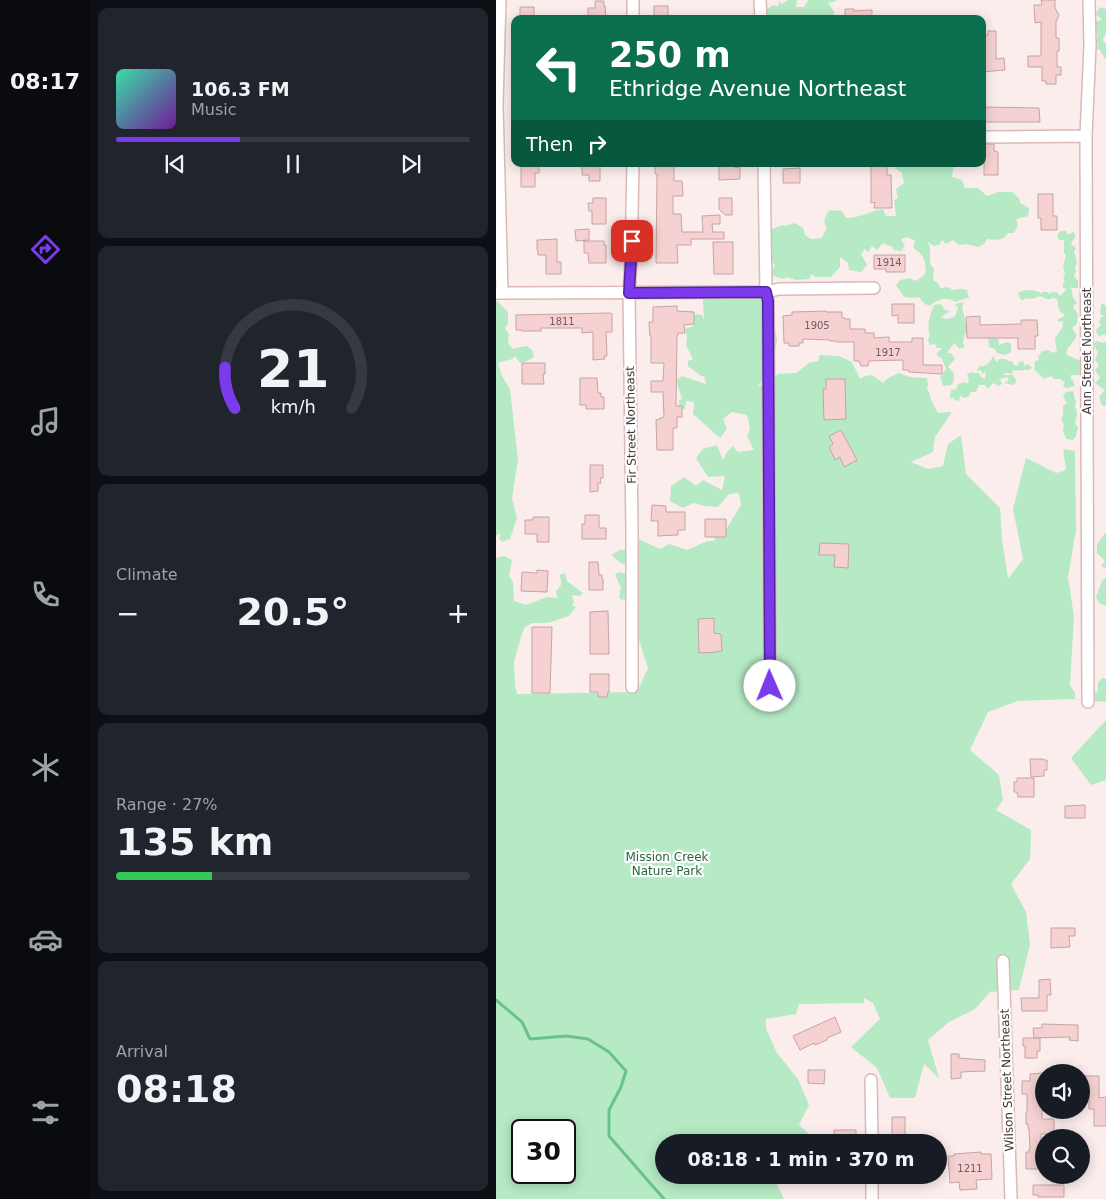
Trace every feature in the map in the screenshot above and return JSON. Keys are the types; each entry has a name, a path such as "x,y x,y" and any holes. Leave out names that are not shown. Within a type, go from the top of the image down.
{"street":[{"path":"500,0 497,105 499,294 766,292 779,289 874,288"},
{"path":"633,0 634,15"},
{"path":"760,0 761,15"},
{"name":"Ann Street Northeast","path":"1088,702 1086,136 1090,45 1089,0"},
{"path":"986,137 1086,136"},
{"name":"Fir Street Northeast","path":"632,686 629,293 632,260 633,167"},
{"path":"764,167 768,311 770,686"},
{"name":"Wilson Street Northeast","path":"1003,961 1011,1199"},
{"path":"871,1080 872,1134"},
{"path":"872,1184 872,1199"}],"green space":[{"path":"788,0 797,0 796,7 804,7 808,0 837,0 831,3 828,2 834,12 834,15 764,15 766,10 773,5 778,6 779,1 782,4"},
{"path":"1100,7 1106,9 1106,33 1103,39 1104,43 1106,43 1106,60 1099,49 1093,52 1093,47 1098,45 1096,41 1098,35 1094,31 1092,23 1102,20 1096,14"},
{"path":"954,167 952,177 962,180 965,188 978,188 987,196 998,192 1013,192 1020,200 1020,203 1029,208 1028,216 1016,219 1018,225 1014,233 1008,233 999,239 987,239 984,244 978,247 966,244 959,245 953,240 946,244 942,240 940,244 934,246 928,242 930,264 934,269 933,280 939,284 940,288 948,287 953,290 967,290 969,298 956,302 943,299 930,306 925,304 919,297 904,297 896,285 900,280 910,278 915,281 926,272 923,258 913,248 915,241 907,237 901,239 905,246 901,251 893,250 892,246 883,243 877,250 872,246 868,252 865,249 861,254 867,265 861,272 849,270 848,263 840,257 840,267 831,277 815,277 812,274 809,279 796,280 776,277 771,273 775,265 761,248 771,235 770,230 795,223 803,228 805,235 811,239 822,238 827,228 825,219 830,210 842,211 846,218 883,209 886,216 896,216 894,200 898,198 896,189 904,183 902,173 895,168"},
{"path":"1060,231 1066,231 1068,235 1073,232 1076,235 1071,244 1076,248 1074,252 1077,262 1074,276 1078,281 1078,288 1071,288 1077,303 1073,306 1078,315 1077,324 1072,328 1076,338 1067,349 1067,355 1079,360 1082,365 1081,375 1071,375 1075,386 1066,388 1063,386 1065,382 1060,379 1054,379 1051,376 1044,379 1034,369 1035,361 1039,360 1038,357 1042,351 1048,350 1053,353 1057,351 1055,338 1063,327 1064,321 1059,322 1057,320 1065,314 1061,313 1058,307 1058,300 1052,297 1051,299 1046,299 1041,296 1023,300 1020,299 1018,293 1030,290 1042,294 1042,292 1050,294 1051,292 1057,292 1060,296 1067,289 1063,288 1065,281 1063,277 1065,274 1063,267 1066,255 1064,253 1064,240 1059,240 1057,235"},
{"name":"Mission Creek Nature Park","path":"711,294 727,294 726,301 729,295 759,297 772,306 769,312 774,322 777,340 771,371 757,387 772,381 778,374 796,373 809,363 818,361 820,355 839,356 852,362 860,379 870,375 883,383 888,378 899,373 910,377 927,378 927,389 938,413 952,412 935,437 933,452 911,462 928,469 943,466 948,444 961,435 966,474 1000,508 1008,579 1023,559 1013,509 1026,458 1056,473 1066,470 1063,449 1075,451 1076,530 1068,577 1074,617 1070,685 1075,693 1075,699 1087,700 1098,691 1098,683 1102,678 1106,679 1106,702 1070,699 1018,701 988,712 970,750 999,775 1003,800 996,810 1031,830 1030,859 1011,884 1026,912 1030,944 1019,990 990,992 975,1009 949,1022 928,1040 939,1078 924,1064 915,1098 890,1098 877,1068 851,1047 880,1019 873,1003 864,998 864,1003 799,1004 796,1014 766,1019 766,1029 777,1053 798,1079 809,1105 799,1125 808,1134 655,1134 655,1184 777,1184 784,1199 496,1199 496,558 504,556 512,560 509,576 513,582 514,601 526,605 547,597 557,598 556,591 561,584 559,575 565,573 567,581 583,593 580,596 572,595 574,602 572,605 576,607 569,616 548,623 532,623 524,628 514,661 517,694 637,692 648,668 633,621 633,606 625,592 625,599 621,600 619,597 621,587 615,575 618,572 623,573 626,575 626,587 635,588 630,564 622,564 611,555 620,550 626,550 634,537 660,549 669,544 687,550 715,540 713,530 723,524 727,528 741,505 739,493 729,494 718,507 693,503 683,508 670,501 671,486 684,477 696,486 703,480 722,490 725,476 708,477 696,458 703,449 717,445 723,460 733,446 738,452 754,450 747,436 750,428 747,415 732,412 723,419 727,429 720,438 693,414 694,402 686,401 685,409 679,408 679,400 682,399 676,380 682,376 706,384 704,376 701,376 688,366 688,361 693,359 686,345 685,329 693,326 692,319 696,314 702,315 704,320 703,299"},
{"path":"496,300 508,312 508,323 505,328 509,334 508,343 513,349 527,346 532,350 534,357 520,363 515,356 512,359 498,363 502,376 510,389 518,460 512,499 517,518 510,539 502,542 499,539 501,533 496,536"},
{"path":"964,302 962,307 968,328 964,336 963,343 965,347 960,349 954,343 947,353 951,353 955,359 948,367 954,373 954,380 952,385 943,386 940,377 946,369 942,359 936,354 942,348 937,348 935,344 930,345 928,340 930,335 928,324 930,316 934,305 941,304 945,310 950,311 941,317 951,318 955,316 958,308 955,304"},
{"path":"1102,303 1106,306 1106,336 1104,334 1100,337 1096,332 1097,328 1101,326 1099,322 1101,317 1105,317 1101,315"},
{"path":"996,337 999,345 1007,342 1011,344 1011,352 1005,355 997,353 995,349 989,347 988,338"},
{"path":"1096,341 1104,343 1106,341 1106,406 1102,406 1099,397 1105,390 1095,383 1100,378 1095,370 1099,365 1095,360 1098,352 1093,345"},
{"path":"993,356 997,362 999,359 1005,359 1012,361 1014,365 1018,366 1018,363 1023,361 1025,366 1028,364 1032,368 1029,370 1013,370 1012,374 1006,373 1002,375 1013,375 1017,382 1013,385 1004,383 1009,380 1007,377 1000,379 1002,384 999,386 993,383 988,389 985,385 979,385 976,392 971,392 965,398 960,396 959,401 954,400 955,397 950,399 951,390 956,389 958,384 964,382 967,384 969,379 967,374 971,372 979,373 985,379 986,371 983,374 980,370 976,371 980,366 988,364"},
{"path":"1074,391 1077,412 1075,422 1078,428 1073,440 1067,439 1063,430 1064,424 1061,420 1063,406 1067,403 1063,396 1066,392"},
{"path":"1105,533 1106,569 1101,566 1105,561 1097,553 1097,544"},
{"path":"1106,577 1106,606 1099,603 1096,597 1102,581"},
{"path":"1106,720 1106,780 1091,785 1071,758"}],"building":[{"path":"1041,0 1055,0 1055,8 1059,15 1056,22 1056,38 1059,38 1057,67 1061,67 1061,75 1056,75 1056,84 1046,84 1046,81 1042,81 1042,67 1028,67 1028,56 1041,56 1041,22 1035,23 1034,5 1042,5"},
{"path":"595,1 604,1 606,15 588,15 588,8 595,8"},
{"path":"654,6 668,6 668,15 654,15"},
{"path":"520,7 534,7 534,15 520,15"},
{"path":"845,9 854,9 854,11 872,10 872,15 845,15"},
{"path":"988,31 996,31 996,59 1004,58 1005,70 986,72 986,35 988,35"},
{"path":"986,107 1039,108 1040,122 986,122"},
{"path":"986,144 994,144 994,151 998,152 998,175 984,175"},
{"path":"521,167 539,167 539,173 535,173 535,187 521,187"},
{"path":"582,167 600,167 600,181 589,181 589,175 582,175"},
{"path":"655,167 674,167 674,181 682,181 683,196 673,196 673,214 681,214 682,232 703,232 702,216 720,215 720,224 712,224 713,232 724,232 724,239 691,239 691,245 677,245 678,263 656,263 657,174 655,174"},
{"path":"719,167 740,167 740,179 719,180"},
{"path":"871,167 887,167 887,175 891,175 892,208 874,208 875,202 871,203"},
{"path":"800,168 800,183 783,183 783,169"},
{"path":"1038,194 1053,194 1053,216 1057,216 1057,230 1041,230 1041,218 1038,218"},
{"path":"593,198 606,198 606,224 592,224 592,211 589,211 588,203 593,203"},
{"path":"719,198 732,198 732,215 725,215 719,209"},
{"path":"589,229 589,240 576,241 575,230"},
{"path":"557,239 557,262 561,262 561,274 546,274 546,255 538,255 537,240"},
{"path":"584,241 604,241 604,245 606,245 606,263 589,263 588,253 584,253"},
{"path":"713,242 733,242 733,274 714,274"},
{"path":"874,255 905,255 905,272 886,272 886,269 874,269"},
{"path":"892,304 914,304 914,323 898,323 898,315 892,316"},
{"path":"677,306 677,311 694,312 694,324 684,325 685,333 678,333 677,335 676,406 682,406 682,417 677,417 677,428 673,428 673,450 657,450 656,420 664,417 663,392 651,392 651,381 663,381 664,363 651,363 649,322 653,322 653,307"},
{"path":"792,312 842,312 842,318 850,319 850,329 865,329 865,333 874,333 874,338 889,337 889,342 912,342 912,338 923,338 923,365 942,365 942,374 903,370 903,360 869,361 868,366 861,366 859,361 854,361 854,342 803,339 803,343 799,343 799,346 789,346 789,343 784,343 783,316 792,315"},
{"path":"612,314 612,332 606,332 607,356 604,356 605,359 593,360 593,332 582,333 582,328 541,328 541,331 516,330 516,315"},
{"path":"980,316 980,325 1021,324 1021,320 1037,320 1038,336 1035,336 1035,349 1018,349 1018,338 967,338 966,317"},
{"path":"522,363 545,363 544,384 522,384"},
{"path":"580,378 597,378 598,393 601,393 601,397 604,397 604,409 586,409 586,405 580,405"},
{"path":"826,379 845,379 846,419 824,420 823,389 826,389"},
{"path":"841,430 857,460 844,467 840,457 835,460 829,447 833,444 829,436"},
{"path":"590,465 603,465 603,478 600,478 601,483 598,483 598,491 590,492"},
{"path":"652,505 666,506 666,512 685,512 685,530 678,530 678,535 658,536 658,521 651,521"},
{"path":"585,515 599,515 599,528 606,528 606,539 582,539 582,524 585,524"},
{"path":"533,517 549,517 549,542 537,542 537,534 525,534 525,520 533,520"},
{"path":"705,519 726,519 726,537 705,537"},
{"path":"820,543 849,544 848,568 834,567 835,555 819,555"},
{"path":"589,562 598,562 599,575 602,575 603,579 603,590 589,590"},
{"path":"537,570 548,571 547,592 521,591 522,572 537,573"},
{"path":"608,611 609,654 590,654 590,612"},
{"path":"714,618 714,633 721,634 722,651 699,653 698,619"},
{"path":"532,627 552,627 550,693 532,693"},
{"path":"590,674 609,674 609,692 607,697 598,697 598,692 590,692"},
{"path":"1030,759 1047,760 1047,770 1044,770 1044,776 1031,777"},
{"path":"1017,778 1034,778 1034,797 1018,797 1017,792 1014,792 1014,782 1017,782"},
{"path":"1085,805 1085,818 1065,818 1065,806"},
{"path":"1051,928 1075,928 1075,936 1069,936 1070,947 1051,948"},
{"path":"1050,979 1051,995 1047,995 1047,1011 1022,1011 1021,998 1039,998 1039,980"},
{"path":"835,1017 841,1032 827,1038 827,1040 815,1045 814,1043 800,1050 793,1036"},
{"path":"1042,1024 1078,1025 1078,1041 1069,1040 1070,1037 1034,1038 1033,1028 1042,1028"},
{"path":"1023,1038 1040,1038 1040,1051 1037,1051 1037,1058 1025,1058"},
{"path":"951,1054 959,1054 959,1058 985,1060 985,1071 961,1072 961,1078 951,1079"},
{"path":"808,1070 825,1070 824,1084 808,1083"},
{"path":"1030,1074 1035,1074 1035,1119 1054,1119 1054,1129 1035,1129 1035,1169 1026,1169 1026,1152 1029,1152 1030,1149 1029,1129 1028,1124 1026,1124 1027,1094 1022,1094 1022,1081 1030,1081"},
{"path":"1090,1076 1099,1076 1099,1098 1106,1097 1106,1126 1094,1126 1094,1109 1090,1109"},
{"path":"892,1117 905,1117 905,1134 892,1134"},
{"path":"834,1130 856,1130 856,1134 834,1134"},
{"path":"981,1152 981,1154 991,1154 992,1179 976,1180 977,1189 960,1190 959,1182 950,1183 948,1156"},
{"path":"1033,1185 1064,1185 1064,1197 1038,1197 1038,1195 1033,1195"}],"waterway":[{"path":"496,1000 522,1022 530,1039 566,1036 588,1039 609,1052 626,1071 621,1087 609,1110 609,1136 664,1199"}],"route":[{"path":"632,241 629,293 766,292 768,301 770,686"}]}
